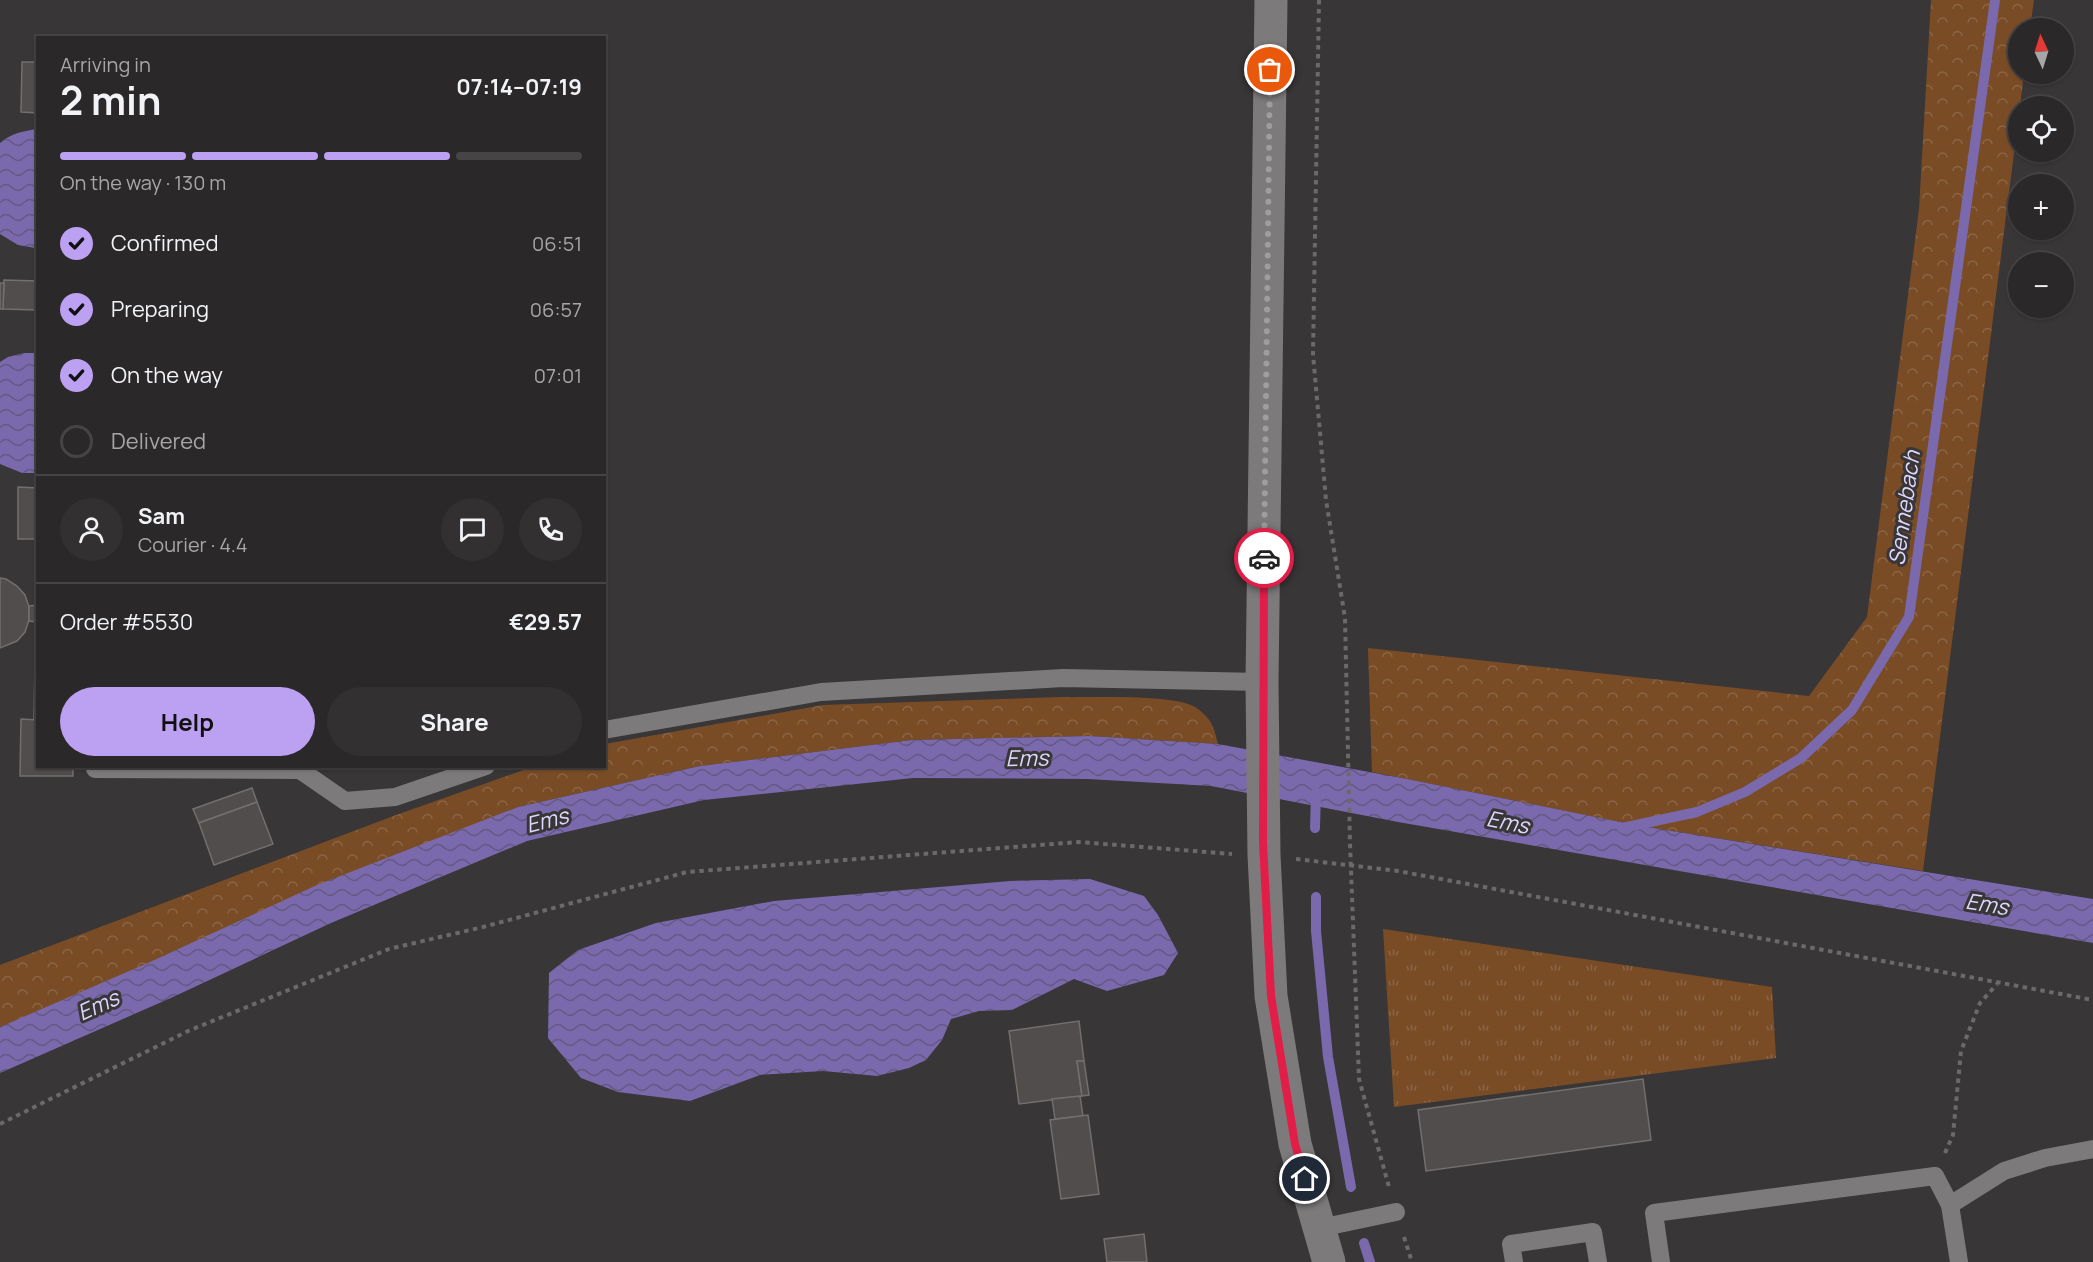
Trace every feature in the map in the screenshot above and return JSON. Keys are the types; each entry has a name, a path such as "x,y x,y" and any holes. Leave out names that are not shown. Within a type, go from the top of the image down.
{"street":[{"path":"1271,0 1262,682 1263,843 1271,996 1295,1144 1329,1262"}],"lane":[{"path":"606,730 821,692 1063,678 1262,682"},
{"path":"95,768 300,768 345,801 395,797 480,768"},
{"path":"1950,1205 2004,1172 2045,1158 2093,1149"},
{"path":"1661,1262 1654,1213 1935,1176 1950,1205 1959,1262"},
{"path":"1320,1228 1396,1212"},
{"path":"1514,1262 1511,1244 1593,1232 1598,1262"}],"path":[{"path":"1319,0 1313,354 1326,500 1345,618 1350,844 1359,1079 1412,1262"},
{"path":"0,1124 188,1031 389,950 687,872 1079,842 1167,850 1263,843 1351,865 1398,871 2093,1000"},
{"path":"1935,1176 1953,1135 1961,1051 1980,1004 1997,983"}],"green space":[{"path":"1931,0 2034,0 2031,18 2008,18 2008,84 2023,84 2021,96 2008,96 2008,162 2013,162 2011,174 2008,174 2008,200 1923,871 1635,825 1372,772 1368,648 1809,696 1867,617 1919,209"},
{"path":"1063,697 1154,698 1188,704 1198,709 1214,728 1218,744 1089,736 912,740 700,766 518,807 0,1027 0,965 396,815 529,768 606,768 606,744 823,705"},
{"path":"1383,929 1772,987 1776,1058 1394,1107"}],"water":[{"path":"36,129 35,248 18,245 0,234 0,143 22,132"},
{"path":"36,353 36,473 22,473 0,464 0,362 8,357"},
{"name":"Ems","path":"1089,736 1218,744 1635,825 2093,899 2093,943 1398,822 1211,786 1088,779 913,778 704,800 527,841 331,923 173,997 0,1073 0,1027 150,962 317,885 518,807 700,766 912,740"},
{"path":"1090,879 1144,896 1158,915 1178,953 1164,975 1107,991 1074,979 1012,1010 979,1011 951,1019 942,1040 926,1060 909,1068 877,1076 823,1071 760,1075 690,1101 618,1092 581,1078 548,1038 549,973 578,950 656,923 774,901 1010,881"}],"building":[{"path":"22,62 36,62 36,113 21,112"},
{"path":"4,280 36,281 36,310 3,309"},
{"path":"0,283 4,283 3,309 0,309"},
{"path":"18,487 36,488 36,539 18,539"},
{"path":"0,578 17,586 25,595 29,607 29,620 25,632 17,641 0,648"},
{"path":"36,601 36,720 34,719"},
{"path":"36,605 36,622 29,621 29,606"},
{"path":"21,719 36,720 36,768 73,768 73,776 20,776"},
{"path":"252,788 257,802 199,823 193,809"},
{"path":"257,802 273,844 214,865 199,823"},
{"path":"1079,1021 1084,1061 1077,1061 1082,1096 1019,1104 1009,1031"},
{"path":"1077,1061 1084,1061 1089,1095 1082,1096"},
{"path":"1643,1079 1651,1140 1426,1171 1418,1110"},
{"path":"1080,1096 1083,1116 1055,1119 1052,1099"},
{"path":"1088,1115 1099,1194 1061,1199 1050,1120"},
{"path":"1144,1234 1147,1262 1107,1262 1104,1239"}],"waterway":[{"name":"Sennebach","path":"1622,828 1697,812 1745,792 1801,758 1852,710 1909,617 1995,0"},
{"path":"1315,828 1316,792"},
{"path":"1316,897 1316,931 1328,1057 1351,1187"},
{"path":"1364,1243 1370,1262"}],"way so far":[{"path":"1264,558 1270,70"}],"route":[{"path":"1264,558 1263,843 1271,996 1295,1144 1305,1179"}]}
